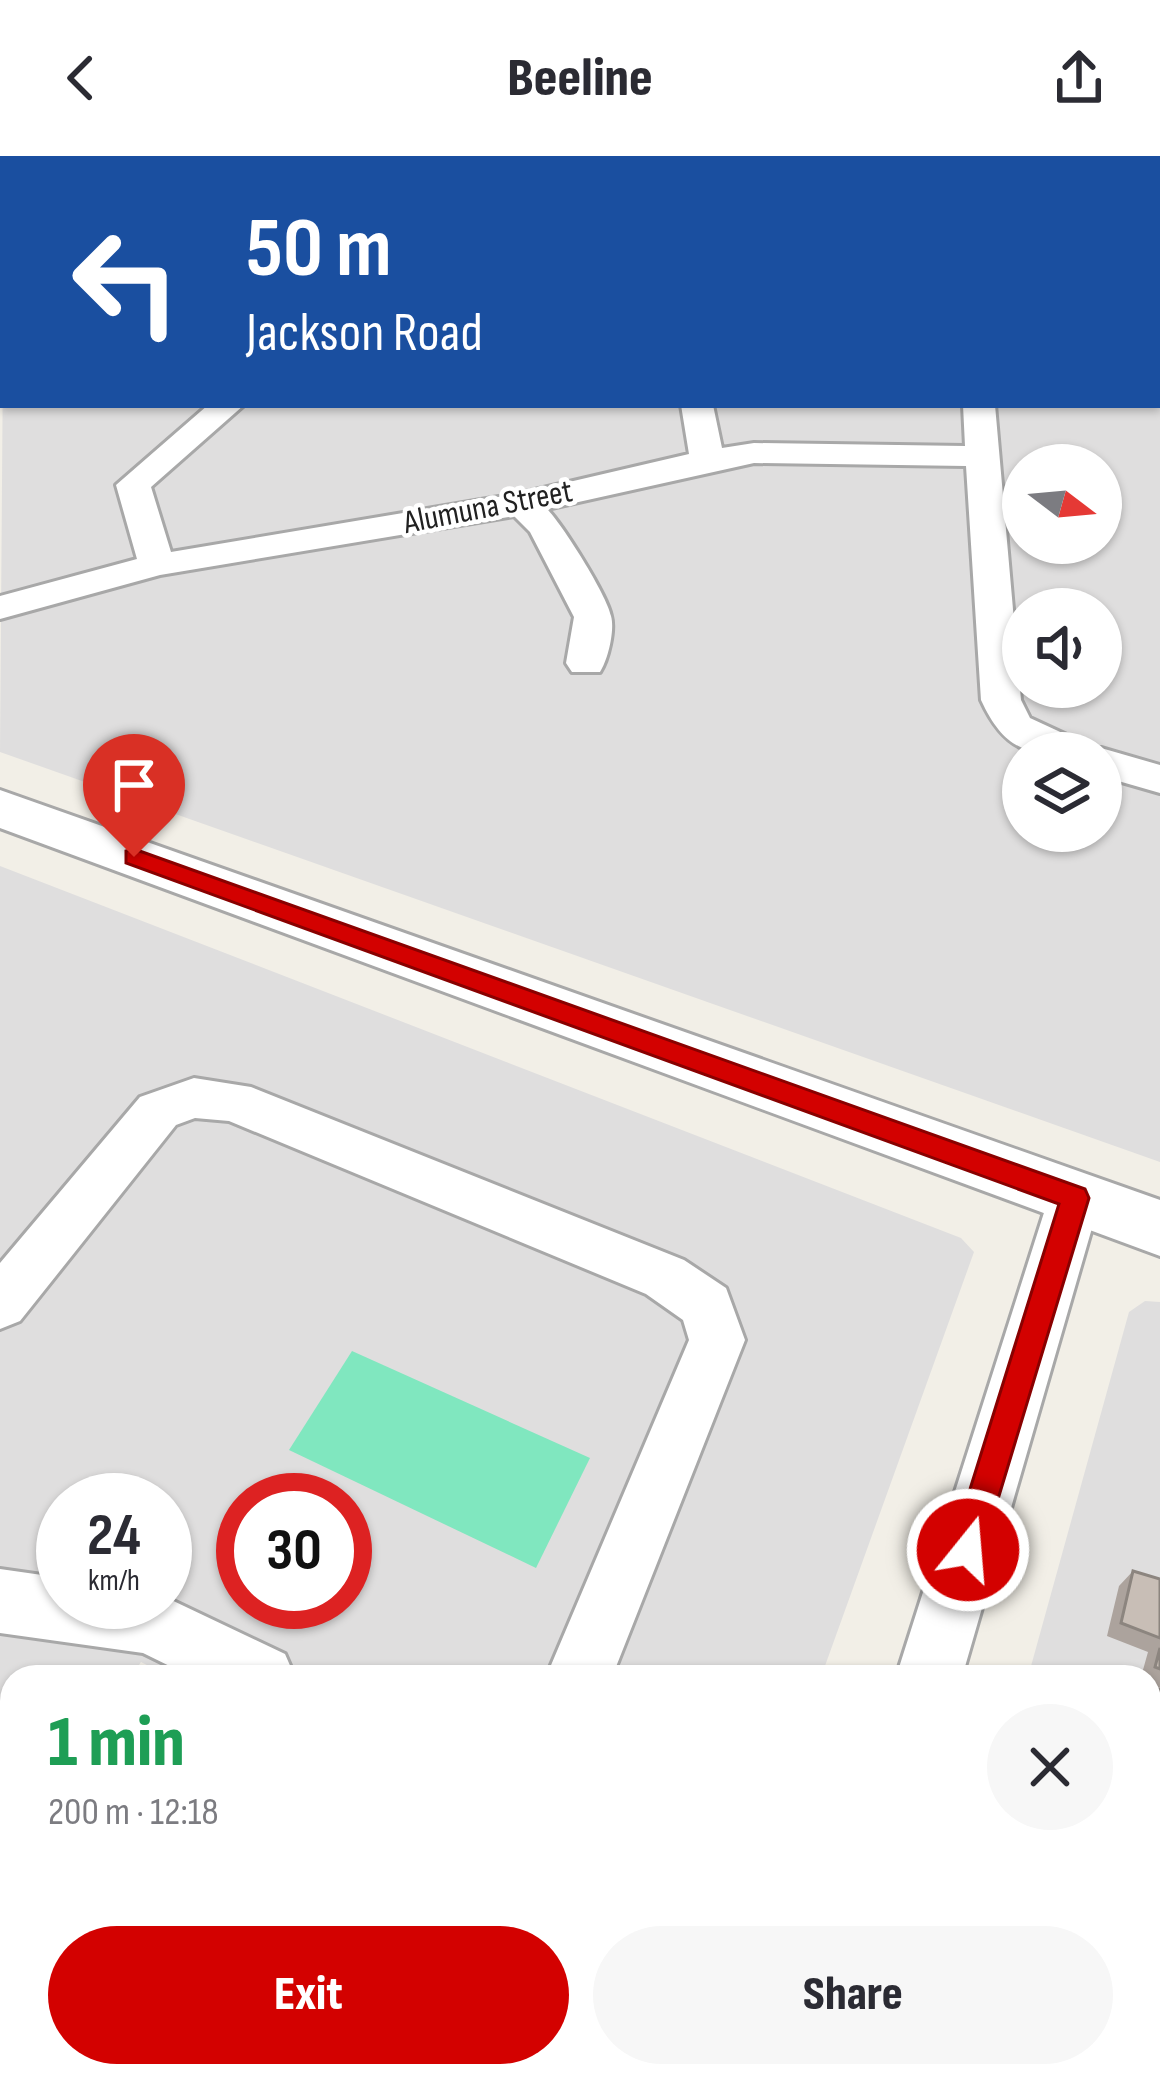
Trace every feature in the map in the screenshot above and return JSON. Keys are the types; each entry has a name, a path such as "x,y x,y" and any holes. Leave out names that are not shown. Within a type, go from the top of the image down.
{"street":[{"path":"157,565 133,485 224,408"},
{"path":"697,408 706,460"},
{"path":"979,408 1001,700 1014,727 1025,732"},
{"name":"Alumuna Street","path":"0,608 157,565 522,504 706,460 754,453 982,456"},
{"path":"522,504 545,527 593,617 586,663"},
{"path":"1122,768 1160,779"},
{"path":"0,808 1160,1228"},
{"path":"0,1304 158,1112 194,1098 233,1101 665,1277 706,1305 717,1340 584,1665"},
{"path":"933,1665 1075,1198"},
{"path":"0,1601 148,1622 237,1665"}],"shaded area":[{"path":"3,408 1160,408 1160,1162 0,752"},
{"path":"0,866 961,1238 974,1252 825,1665 0,1665"},
{"path":"1145,1301 1160,1302 1160,1665 1031,1665 1129,1312"}],"green space":[{"path":"352,1351 590,1458 536,1568 372,1490 372,1473 337,1473 289,1450"}],"building":[{"path":"1133,1571 1160,1579 1160,1638 1121,1623"}],"route":[{"path":"134,857 1075,1198 968,1550"}]}
